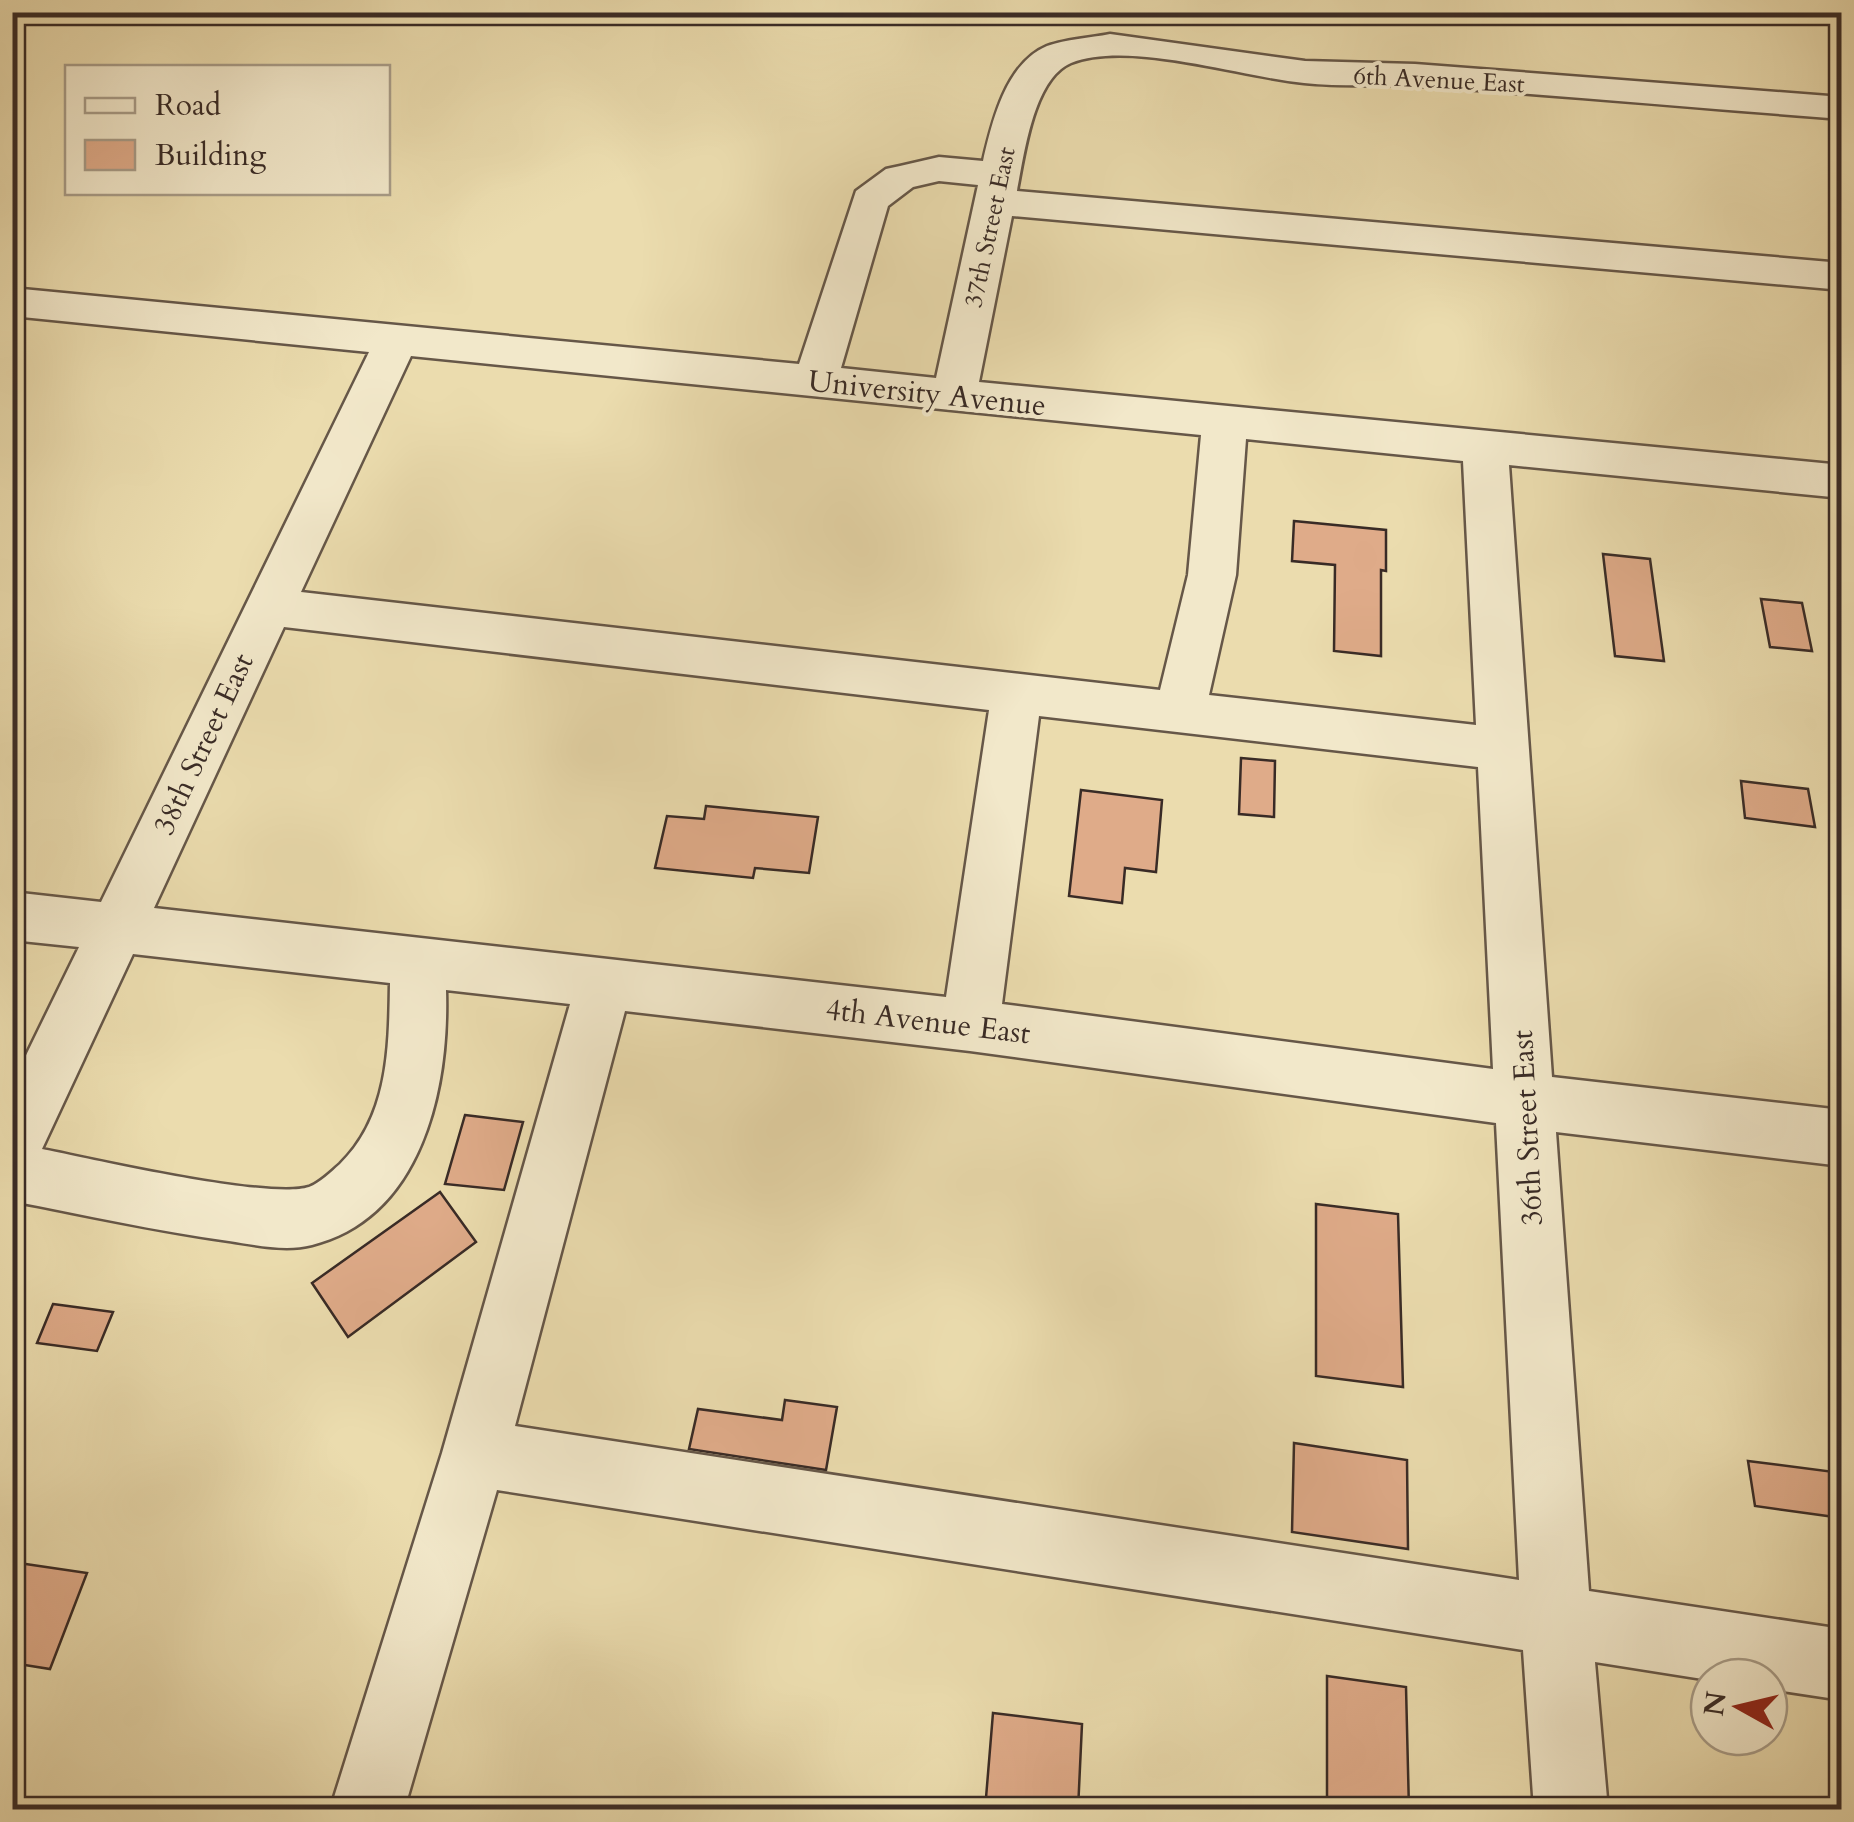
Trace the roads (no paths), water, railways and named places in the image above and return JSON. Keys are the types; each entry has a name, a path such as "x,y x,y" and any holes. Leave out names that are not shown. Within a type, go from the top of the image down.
{"street":[{"name":"6th Avenue East","path":"1043,67 1057,55 1110,46 1153,48 1304,72 1415,76 1842,108"},
{"name":"37th Street East","path":"954,395 996,189 1016,114 1030,79 1043,67"},
{"path":"816,382 870,200 900,178 939,169 996,189 1842,278"},
{"name":"University Avenue","path":"12,302 1842,482"},
{"name":"38th Street East","path":"12,1148 396,341"},
{"path":"1180,712 1212,575 1225,422"},
{"name":"36th Street East","path":"1485,447 1556,1621 1571,1810"},
{"path":"267,607 1503,750"},
{"path":"970,1025 1016,694"},
{"name":"4th Avenue East","path":"12,916 970,1025 1525,1100 1842,1138"},
{"path":"12,1172 265,1217 310,1218 362,1188 397,1136 415,1072 418,962"},
{"path":"366,1810 475,1453 604,983"},
{"path":"475,1453 1842,1665"}]}
